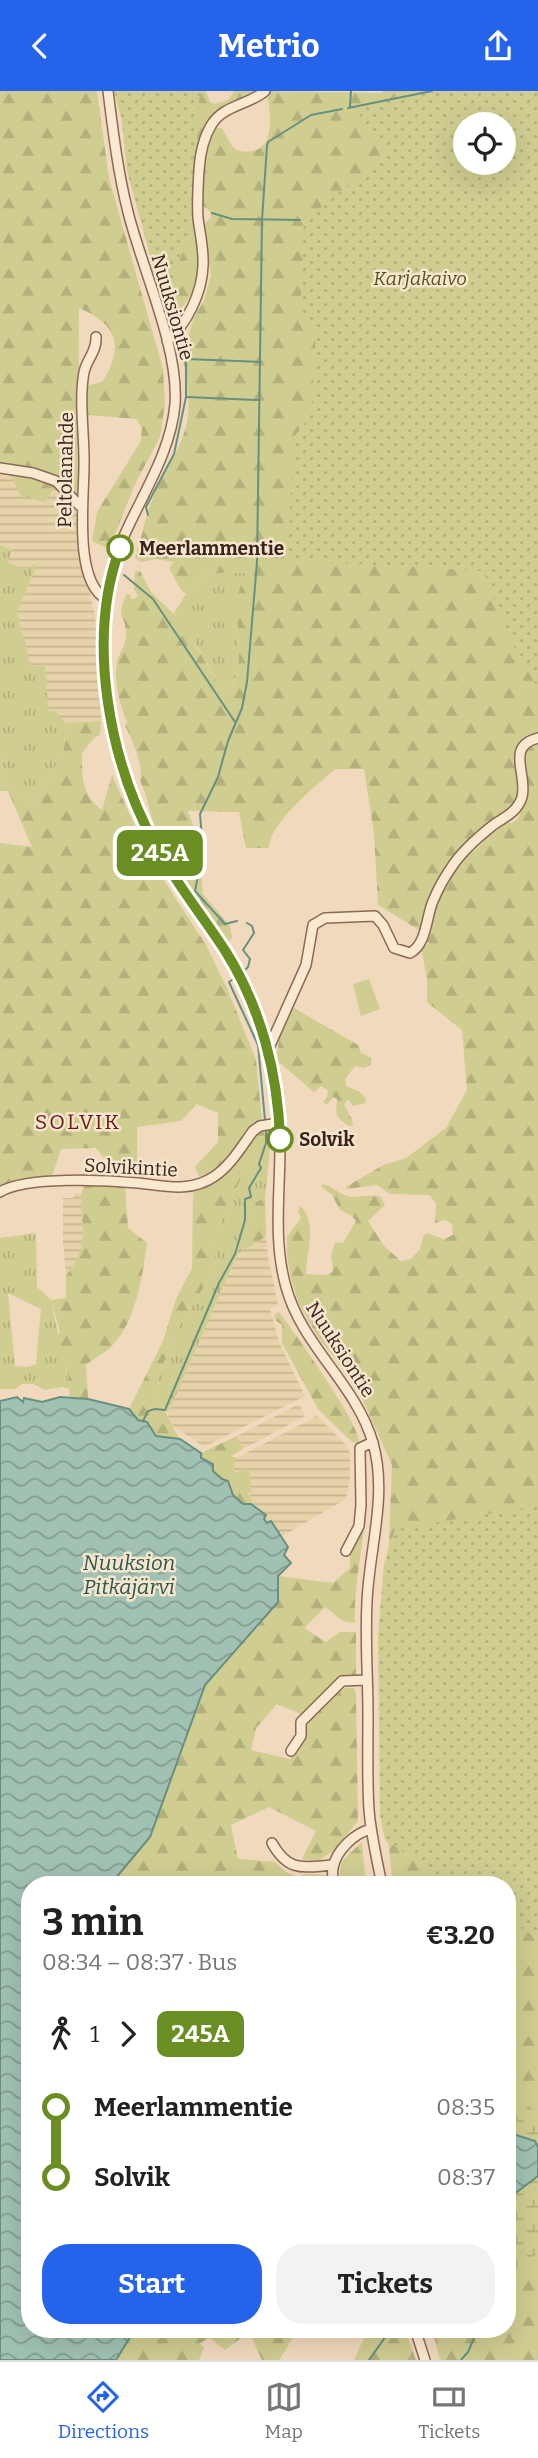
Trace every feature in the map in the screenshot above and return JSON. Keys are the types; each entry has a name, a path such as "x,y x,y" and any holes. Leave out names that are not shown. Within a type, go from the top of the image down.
{"street":[{"name":"Nuuksiontie","path":"108,91 126,207 167,341 175,379 175,401 170,431 122,541 106,599 104,627 107,680 114,731 126,777 147,830 241,979 268,1050 279,1123 278,1233 286,1289 299,1322 356,1404 373,1442 380,1493 367,1596 367,1680 371,1829 380,1876"},
{"path":"167,341 180,330 202,277 204,264 197,198 204,141 217,117 265,91"},
{"name":"Peltolanahde","path":"96,337 96,345 85,369 83,391 85,469 81,539 92,583 106,599"},
{"path":"0,468 33,473 56,481 82,508"},
{"path":"268,1050 306,965 311,930 318,921 325,918 375,916 380,919 394,948 410,953 418,948 433,901 458,857 518,806 523,790 520,752 527,741 538,738"},
{"name":"Solvikintie","path":"0,1192 28,1183 62,1181 136,1183 183,1189 196,1186 216,1175 253,1131 260,1126 279,1123"},
{"path":"346,1551 359,1526 362,1506 360,1448 373,1442"},
{"path":"291,1751 300,1736 301,1723 342,1681 367,1680"},
{"path":"334,1876 334,1865 343,1848 363,1831 371,1829"},
{"path":"272,1843 288,1865 334,1865"},
{"path":"418,2338 425,2360"}],"shaded area":[{"path":"0,463 4,464 21,496 56,485 78,508 79,544 95,616 101,721 66,723 55,711 47,711 45,665 31,668 17,613 37,564 24,569 8,562 11,550 0,545"},
{"path":"75,1193 81,1194 83,1238 78,1258 66,1276 63,1198 73,1198"},
{"path":"266,1237 278,1305 270,1309 279,1342 305,1396 204,1447 169,1423 168,1413 238,1253"},
{"path":"299,1404 305,1416 243,1449 237,1436"},
{"path":"317,1416 347,1446 350,1454 350,1479 346,1499 281,1537 271,1521 267,1523 264,1519 266,1515 251,1504 251,1497 233,1468 236,1458"}],"green space":[{"path":"0,91 97,91 109,178 163,369 165,404 160,437 136,482 109,549 92,541 97,512 141,441 142,428 136,419 87,415 86,386 102,382 115,347 109,329 92,314 79,308 78,508 56,486 45,502 21,496 4,464 0,463"},
{"path":"114,91 200,91 191,228 174,276 162,299 127,171 122,122"},
{"path":"118,91 206,91 210,102 215,104 228,100 234,91 260,91 230,104 216,114 205,128 199,147 190,160 197,234 197,270 194,287 186,302 174,315 165,312 136,200 127,130"},
{"path":"269,91 538,91 538,732 527,735 517,746 516,803 461,846 442,870 419,930 378,905 374,833 364,769 335,769 285,816 271,838 269,848 246,848 239,812 188,811 204,856 201,874 203,894 230,926 232,938 229,942 221,935 161,842 140,781 139,760 125,726 127,722 118,693 117,662 126,636 121,613 127,594 131,599 138,596 134,589 135,571 140,571 151,592 180,620 222,689 228,692 236,676 239,644 237,614 234,608 248,573 215,574 211,571 186,594 169,568 174,562 156,559 141,562 135,558 151,503 179,447 188,415 181,345 188,337 194,317 204,301 211,275 203,226 211,217 210,211 201,202 206,146 214,128 221,128 237,150 249,152 260,148 270,127"},
{"name":"Karjakaivo","path":"434,91 538,91 538,689 507,635 484,571 288,560 293,438 311,415 316,334 300,320 304,222 387,152 353,107"},
{"path":"0,545 12,550 8,562 24,569 37,564 17,613 31,667 45,664 48,711 55,711 66,723 64,749 36,804 8,791 0,754"},
{"path":"211,571 215,574 249,573 241,586 234,608 237,613 238,665 228,692 222,689 174,613 186,594"},
{"path":"101,721 100,735 94,738 82,753 86,791 102,810 112,775 150,859 206,945 227,988 256,1060 262,1121 249,1131 213,1174 199,1176 195,1167 218,1142 218,1113 197,1104 181,1121 137,1127 137,1177 107,1178 107,1162 96,1148 61,1149 52,1177 7,1184 0,1188 0,843 32,847 8,791 36,804 64,749 66,723"},
{"path":"538,743 538,2147 516,2136 516,1876 392,1876 380,1765 392,1465 356,1385 317,1336 298,1301 287,1255 287,1237 301,1218 298,1211 300,1206 309,1220 310,1229 306,1274 326,1275 333,1271 331,1256 335,1242 343,1243 356,1221 340,1210 322,1184 347,1196 381,1197 385,1205 368,1221 384,1246 401,1261 411,1259 420,1249 426,1233 444,1239 453,1235 452,1224 445,1220 435,1223 436,1203 429,1195 390,1194 377,1185 346,1187 383,1165 406,1158 446,1128 467,1090 462,1030 427,1002 427,979 421,948 429,943 425,940 443,888 462,860 506,823 512,823 518,818 528,789 524,766 527,749"},
{"path":"0,754 8,791 0,791"},
{"path":"369,979 380,1009 361,1016 353,984"},
{"path":"294,1008 358,1045 361,1053 372,1058 370,1065 364,1068 355,1066 345,1079 346,1086 360,1092 366,1099 365,1103 353,1106 348,1099 344,1105 353,1126 338,1117 337,1099 333,1097 327,1105 323,1102 328,1090 321,1086 314,1092 281,1064 277,1064 282,1026"},
{"path":"260,1130 270,1131 271,1135 268,1170 254,1150 216,1232 214,1271 178,1328 159,1375 157,1398 180,1439 156,1436 147,1422 138,1420 129,1409 163,1341 176,1299 192,1268 193,1192 218,1178"},
{"path":"254,1150 268,1170 265,1198 256,1202 238,1253 168,1413 157,1398 159,1375 178,1328 214,1271 216,1232"},
{"path":"84,1186 125,1187 128,1228 147,1243 137,1297 127,1323 112,1346 86,1365 88,1399 70,1398 68,1376 57,1336 60,1332 51,1300 66,1298 66,1276 78,1258 83,1237 81,1194"},
{"path":"265,1198 266,1237 238,1253 256,1202"},
{"path":"36,1233 37,1287 51,1300 70,1389 63,1387 45,1390 33,1384 22,1384 15,1389 0,1389 0,1238","holes":["8,1293 41,1309 36,1364 27,1367 15,1366"]},
{"path":"279,1312 339,1399 350,1418 359,1443 352,1442 318,1409 282,1343 282,1325 275,1320 274,1315"},
{"path":"237,1436 243,1449 231,1456 236,1458 233,1468 235,1473 245,1469 249,1472 252,1491 247,1493 251,1497 251,1504 243,1504 232,1495 231,1487 201,1458 201,1453"},
{"path":"366,1476 366,1513 356,1586 355,1623 343,1621 325,1607 304,1628 326,1642 340,1632 356,1632 356,1676 341,1675 303,1715 277,1704 256,1728 251,1750 290,1759 304,1736 306,1724 344,1688 354,1688 358,1821 334,1850 318,1861 302,1859 316,1831 269,1807 231,1825 238,1859 275,1862 295,1876 118,1876 150,1837 205,1685 278,1602 278,1576 333,1583 350,1568 350,1552"},
{"path":"538,1506 538,1939 516,1925 516,1876 439,1876 385,1840 380,1815 378,1635 384,1564 395,1529"},
{"path":"362,1842 365,1876 340,1876 342,1861"},
{"path":"306,1874 325,1876 300,1876"},
{"path":"525,2106 538,2112 538,2147 516,2136 516,2117"},
{"path":"538,2176 538,2360 440,2360 434,2338 516,2338 517,2192"},
{"path":"538,2176 538,2253 516,2268 516,2192"},
{"path":"130,2338 210,2338 200,2343 204,2348 199,2360 116,2360"},
{"path":"210,2338 241,2338 225,2350"},
{"path":"252,2338 293,2338 279,2360 262,2360"},
{"path":"364,2338 408,2338 416,2360 354,2360"}],"water":[{"name":"Nuuksion Pitkäjärvi","path":"17,1397 23,1402 24,1398 42,1402 60,1397 88,1399 129,1409 138,1420 147,1422 156,1436 180,1439 201,1453 201,1458 213,1464 213,1471 228,1481 233,1495 243,1504 251,1504 266,1515 264,1519 267,1523 271,1521 288,1547 284,1555 291,1563 278,1576 278,1602 205,1685 150,1837 118,1876 21,1876 21,2338 130,2338 116,2360 0,2360 0,1401"},
{"path":"516,2135 535,2141 538,2147 538,2176 517,2192"}],"waterway":[{"path":"350,107 351,91"},
{"path":"348,108 432,91"},
{"path":"237,921 225,924 195,891 203,850 200,814 218,777 228,741 242,708 247,682 257,562 262,220 267,146 268,142 311,115 342,109"},
{"path":"212,213 232,219 300,220"},
{"path":"148,515 146,507 174,454 186,397 186,359 261,362"},
{"path":"187,397 258,400"},
{"path":"124,575 153,599 235,722"},
{"path":"244,971 250,959 243,950 254,933 252,926 247,923"},
{"path":"232,980 229,982 258,1045 265,1120"},
{"path":"143,1421 148,1411 165,1410 219,1283 235,1254 245,1220 245,1199 251,1197 249,1188 261,1168 259,1164 266,1143 266,1131"},
{"path":"369,2360 385,2338"},
{"path":"461,2360 474,2338"}],"bus line":[{"name":"245A","path":"120,548 106,599 104,627 110,710 119,754 136,804 154,844 228,955 250,999 268,1050 277,1098 280,1139"}],"place":[{"name":"Meerlammentie","path":"120,548"},
{"name":"Solvik","path":"280,1139"}],"district":[{"name":"SOLVIK","path":"78,1122"}]}
